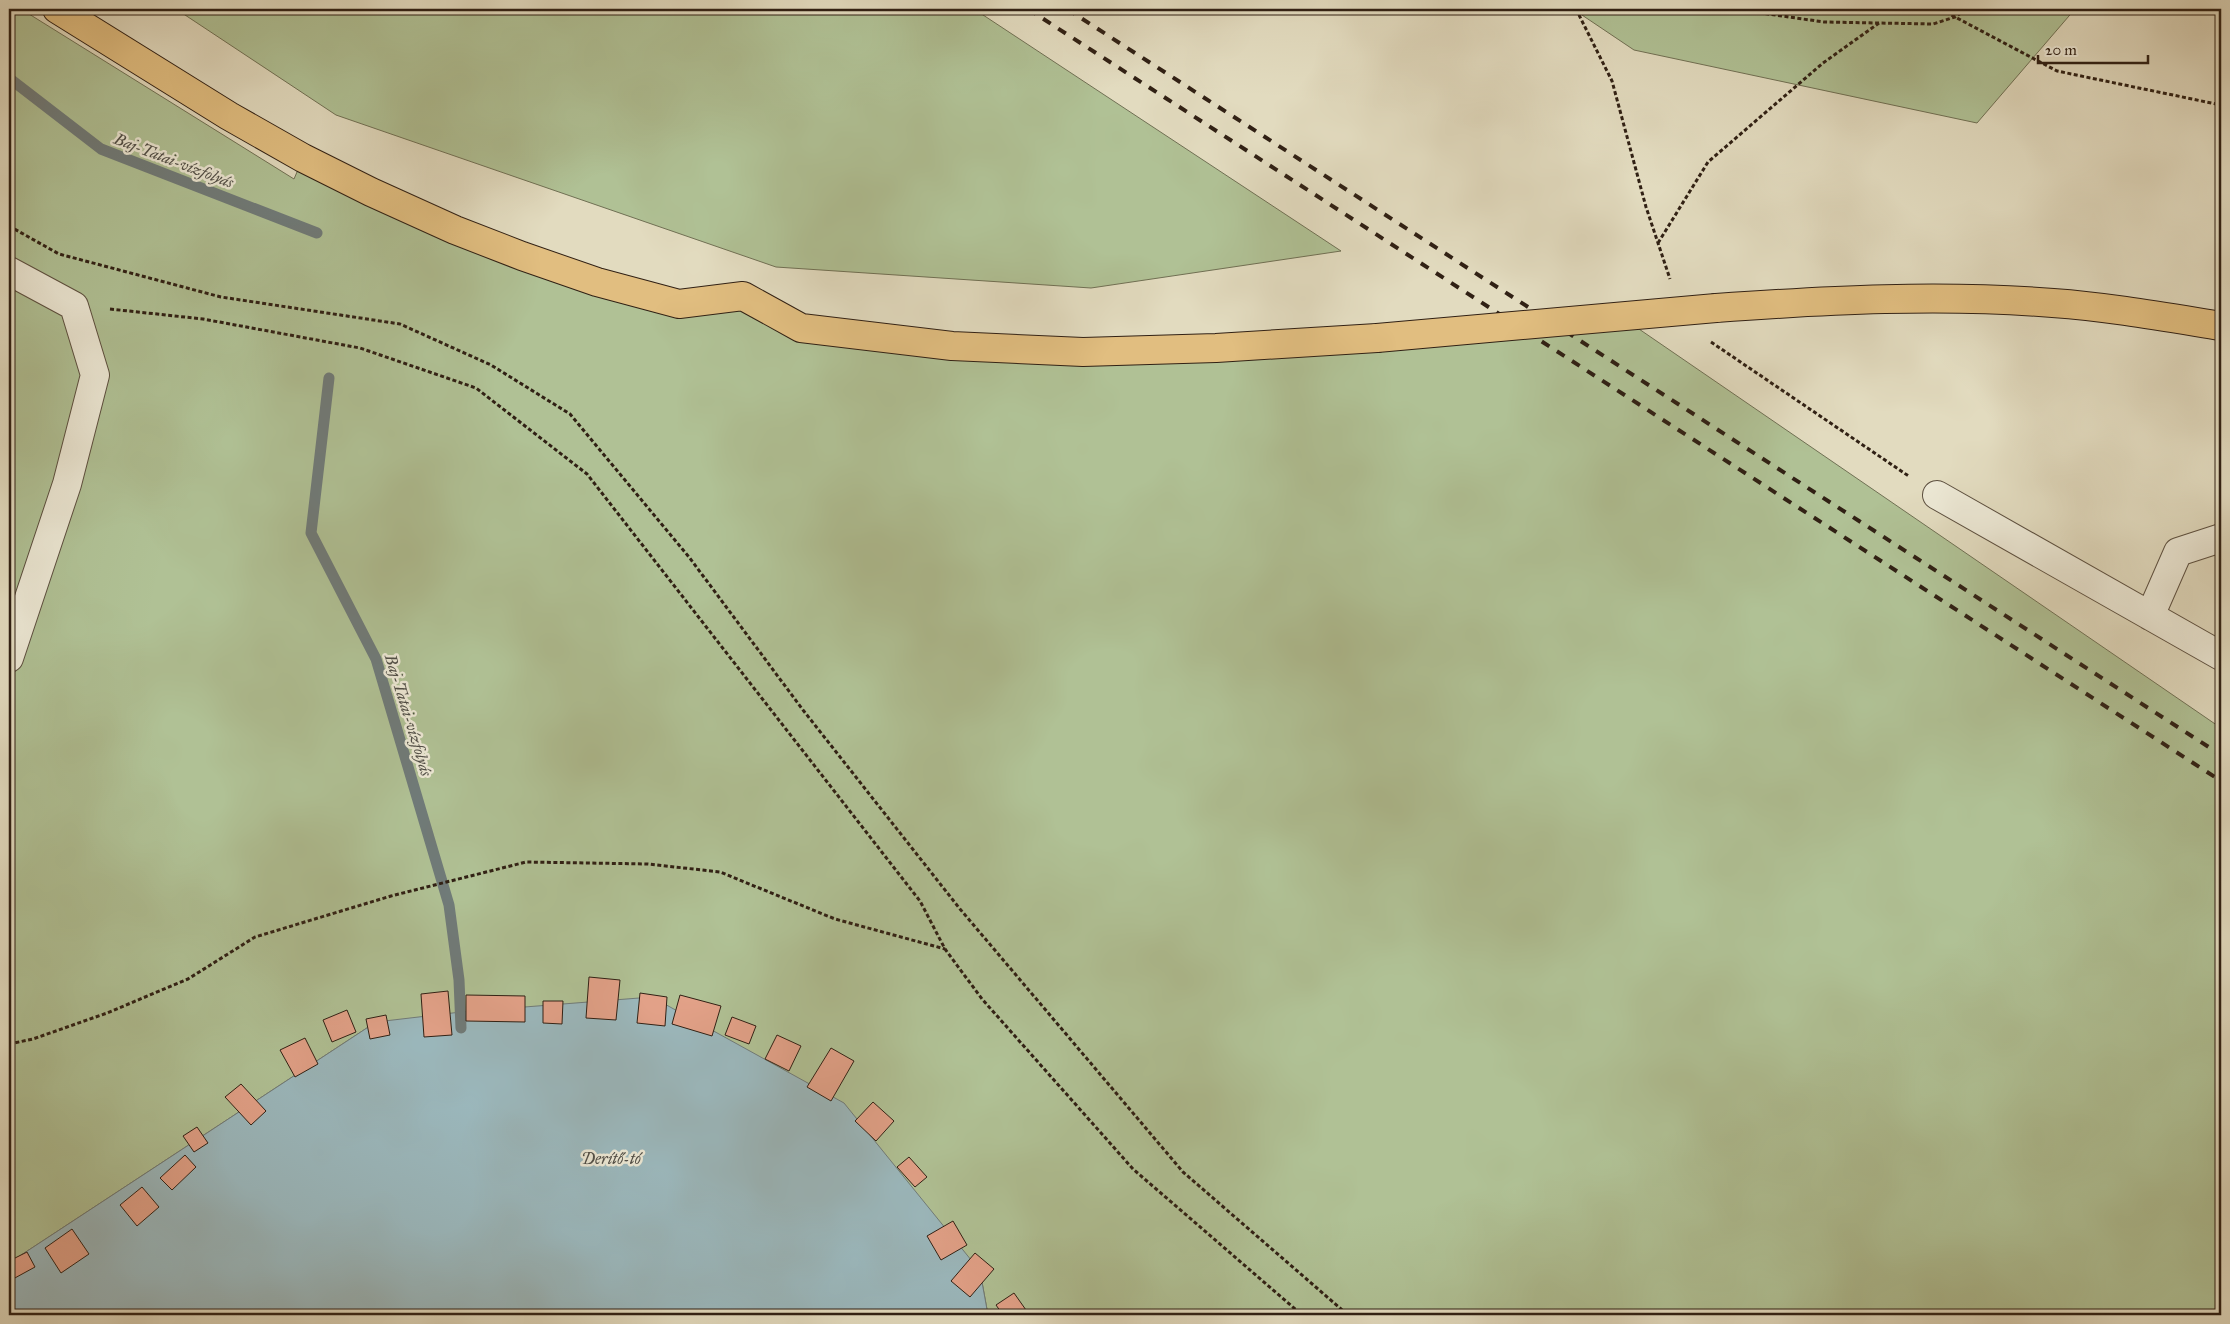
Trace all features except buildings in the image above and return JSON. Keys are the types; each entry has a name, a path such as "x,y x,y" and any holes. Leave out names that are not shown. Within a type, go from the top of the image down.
{"main road":[{"path":"57,9 302,158 455,230 597,282 679,304 743,296 801,328 961,347 1083,352 1216,348 1377,338 1716,308 1899,298 2053,303 2150,314 2221,326"}],"street":[{"path":"9,271 74,306 95,374 67,484 9,658"},
{"path":"1937,495 2221,656"},
{"path":"2150,616 2178,552 2221,538"}],"path":[{"path":"1733,9 1824,22 1933,24 1955,17 1967,9"},
{"path":"1940,9 2057,71 2221,105"},
{"path":"1658,244 1708,162 1823,63 1879,23"},
{"path":"9,226 59,254 221,297 400,324 491,365 570,414 689,557 804,710 960,909 1183,1172 1348,1315"},
{"path":"74,306 203,319 360,348 476,388 587,474 920,901 945,949 982,999 1133,1169 1302,1315"},
{"path":"9,1044 33,1039 107,1013 188,979 255,937 429,886 526,862 648,864 720,872 834,919 945,949"}],"green space":[{"path":"9,9 21,9 294,179 303,158 679,304 743,296 801,328 1083,352 1620,316 2221,728 2221,1315 988,1315 980,1271 376,1022 9,1263"},
{"path":"176,9 974,9 1341,251 1091,288 776,267 336,115"},
{"path":"1573,9 2075,9 1977,123 1634,50"}],"water":[{"name":"Derítő-tó","path":"652,997 844,1103 980,1271 988,1315 9,1315 9,1263 376,1022 461,1012"}],"waterway":[{"name":"Baj-Tatai-vízfolyás","path":"9,78 101,149 317,233"},
{"name":"Baj-Tatai-vízfolyás","path":"329,378 311,533 376,659 449,905 459,980 461,1028"}],"railway":[{"path":"1028,9 2221,781"},
{"path":"1067,9 2221,755"}]}
